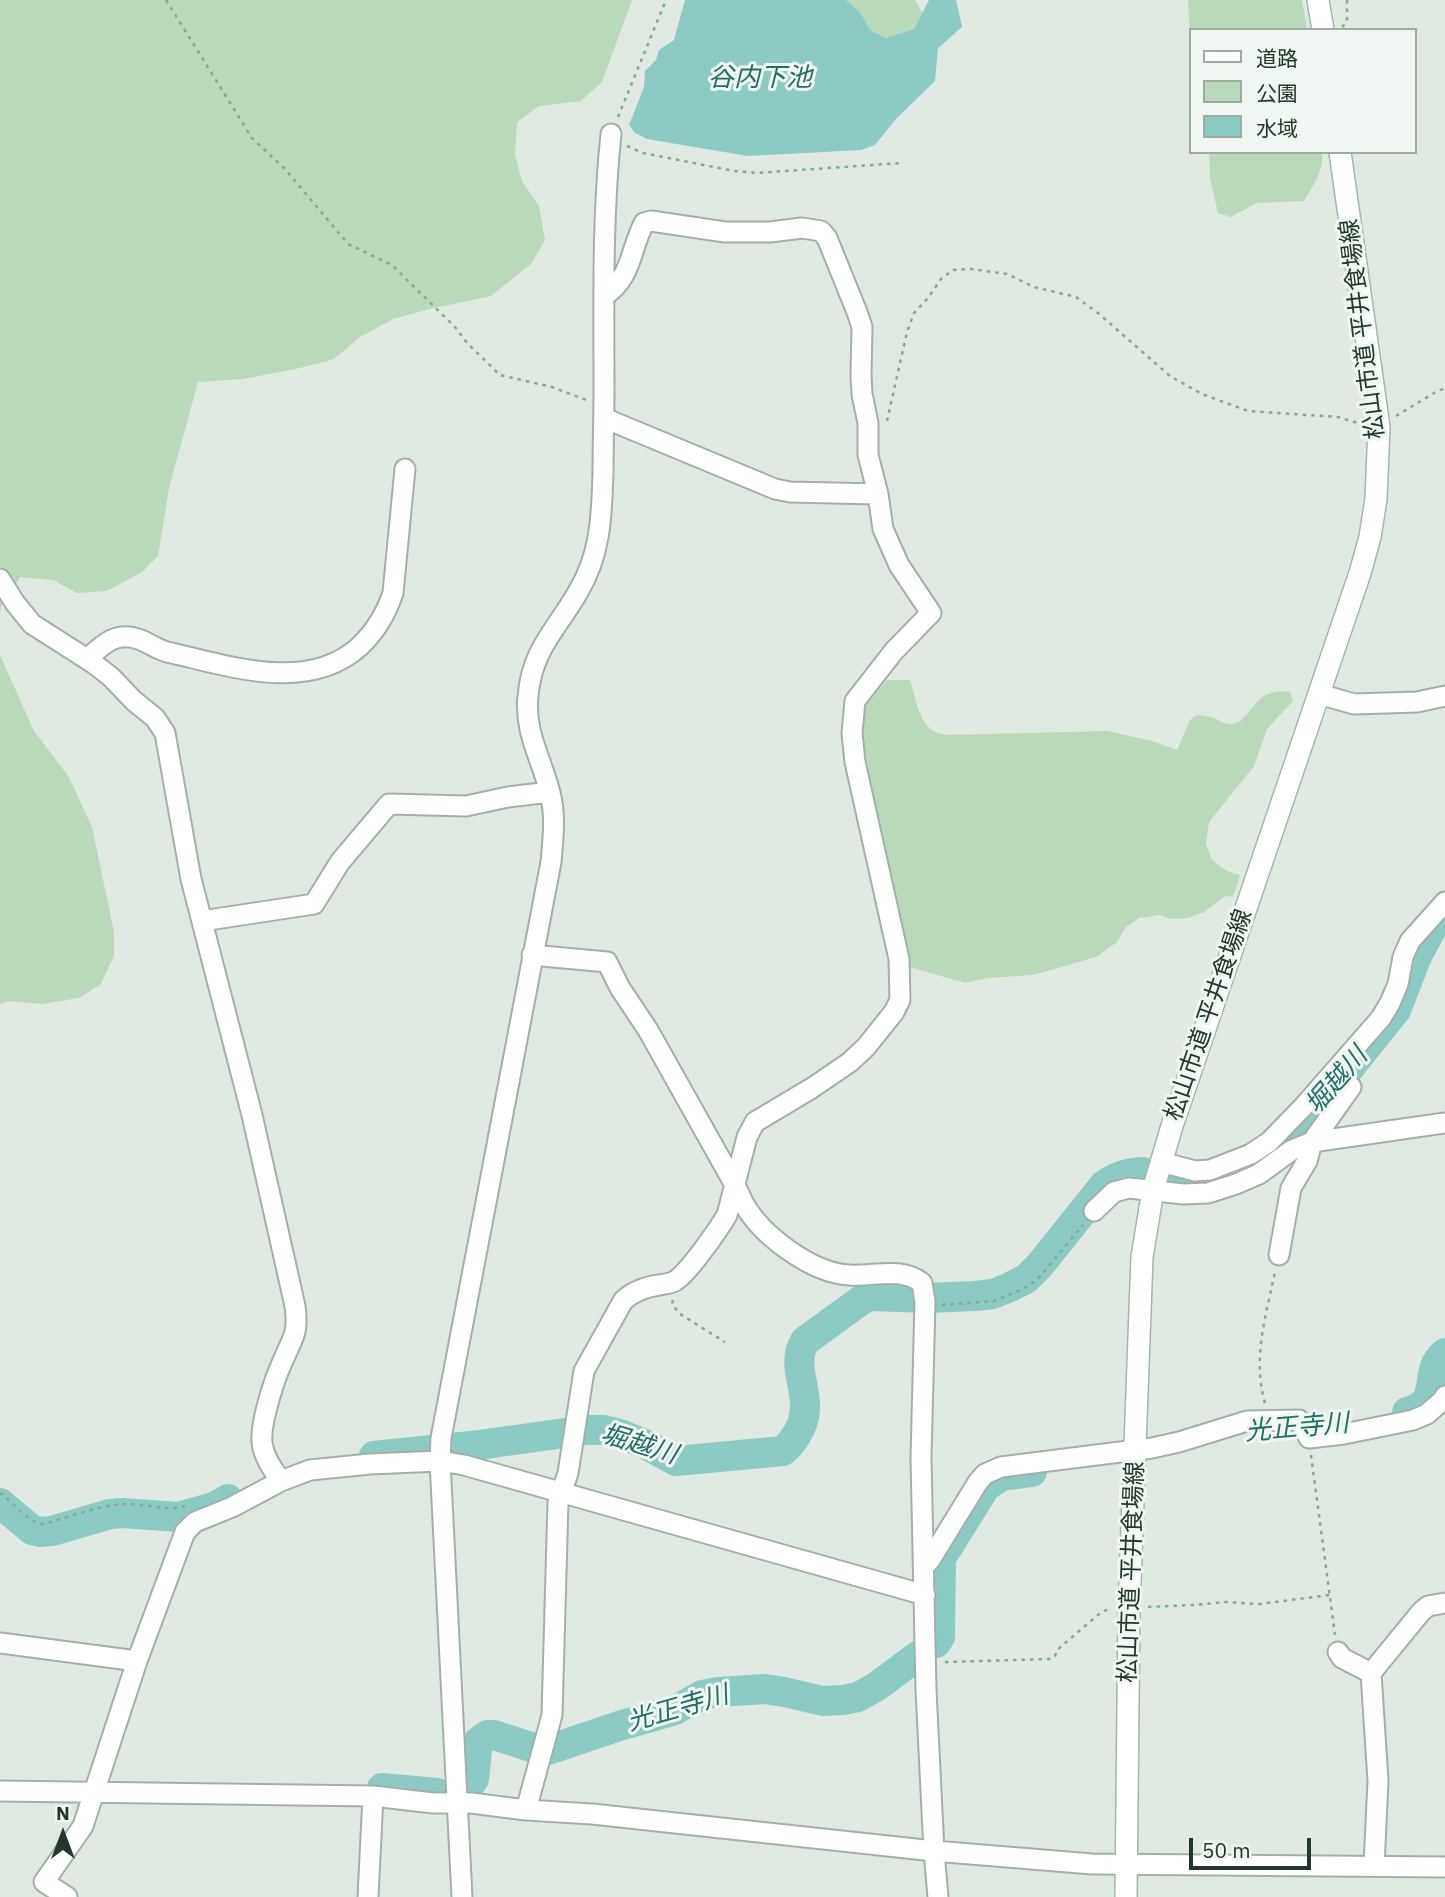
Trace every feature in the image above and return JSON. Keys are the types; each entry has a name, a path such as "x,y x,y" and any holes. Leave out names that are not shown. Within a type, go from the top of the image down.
{"street":[{"path":"1318,0 1324,28"},
{"path":"462,1897 441,1451 551,862 554,813 550,792 530,733 527,699 530,680 544,642 578,593 598,540 604,413 607,178 611,134"},
{"name":"松山市道 平井食場線","path":"1126,1897 1129,1608 1142,1257 1153,1190 1172,1126 1360,573 1370,537 1376,499 1379,426 1340,154"},
{"path":"526,1810 552,1714 558,1502 568,1473 584,1371 623,1300 642,1289 673,1283 722,1224 727,1215 747,1138 755,1122 850,1062 894,1012 900,1000 899,959 855,762 852,733 855,701 894,651 931,613 899,565 883,528 868,455 868,423 861,375 862,327 827,238 821,231 802,228 771,232 725,232 651,221 644,223 623,277 614,289 604,296"},
{"path":"604,413 775,489 790,492 878,494"},
{"path":"87,659 104,643 130,637 167,652 258,671 308,672 328,667 351,654 367,640 378,625 388,610 393,593 405,470"},
{"path":"0,579 32,624 111,677 155,718 165,733 191,879 252,1115 295,1306 296,1333 281,1364 264,1421 264,1452 278,1476"},
{"path":"1319,694 1354,704 1417,702 1445,696"},
{"path":"202,921 314,904 340,862 389,804 466,806 550,792"},
{"path":"1279,1255 1291,1188 1307,1161 1312,1142 1313,1115 1390,1003 1410,941 1445,902"},
{"path":"532,955 607,962 620,989 648,1030 745,1206 776,1241 814,1266 832,1272 848,1275 906,1275 922,1283 925,1300 921,1458 926,1690 938,1897"},
{"path":"1161,1162 1195,1171 1210,1170 1233,1162 1251,1154 1313,1115 1351,1087"},
{"path":"1094,1211 1115,1192 1129,1188 1183,1194 1208,1193 1259,1174 1292,1150 1312,1142 1445,1123"},
{"path":"925,1565 978,1482 985,1474 1001,1467 1179,1442 1247,1421 1299,1420 1306,1431 1344,1434 1413,1420 1427,1414 1445,1396"},
{"path":"67,1897 44,1882 83,1826 137,1661 185,1532 195,1522 232,1507 278,1476 441,1451 464,1465 925,1595"},
{"path":"1374,1866 1378,1782 1371,1673 1421,1612 1428,1606 1445,1603"},
{"path":"0,1643 137,1661"},
{"path":"1338,1653 1342,1658 1371,1673"},
{"path":"0,1791 373,1796 592,1814 934,1851 1092,1864 1445,1867"},
{"path":"368,1897 373,1796"}],"path":[{"path":"166,0 252,138 286,170 348,244 392,265 500,375 552,387 604,413"},
{"path":"666,0 611,134 626,146 643,153 734,172 756,173 901,163"},
{"path":"1342,28 1346,22 1346,0"},
{"path":"887,420 906,332 914,313 941,279 953,270 1007,274 1034,287 1076,297 1170,376 1202,394 1248,411 1338,416 1358,424 1379,426 1445,389"},
{"path":"925,1300 994,1300 1023,1289 1037,1280 1094,1211"},
{"path":"1272,1420 1262,1392 1260,1343 1279,1255"},
{"path":"673,1283 675,1291 672,1304 680,1314 725,1342"},
{"path":"1306,1431 1338,1653"},
{"path":"0,1493 11,1500 28,1519 44,1524 117,1505 139,1504 170,1508 191,1504"}],"green space":[{"path":"0,0 632,0 602,82 581,101 539,106 517,122 515,155 522,181 539,206 545,240 531,264 491,296 393,319 360,337 334,359 243,379 198,382 169,488 158,556 142,572 107,591 77,593 53,580 20,577 1,607 0,614"},
{"path":"846,0 915,0 923,14 914,29 886,38 870,30 860,12"},
{"path":"1188,0 1302,0 1307,28 1190,28 1190,38"},
{"path":"1209,154 1322,154 1317,178 1304,201 1256,203 1231,217 1218,213 1210,178"},
{"path":"0,655 34,731 69,777 92,827 114,932 114,956 101,984 79,998 42,1004 9,1001 0,1004"},
{"path":"887,680 910,680 925,723 940,734 1107,731 1152,741 1177,750 1190,720 1197,715 1212,717 1228,724 1238,722 1267,694 1290,692 1293,701 1267,729 1254,766 1209,822 1206,844 1212,860 1227,871 1240,875 1233,897 1225,896 1204,912 1188,918 1171,919 1159,915 1139,918 1126,927 1117,942 1096,957 1033,975 987,978 965,983 906,966 861,765 858,714"}],"water":[{"name":"谷内下池","path":"685,0 846,0 860,12 870,30 886,38 914,29 929,0 956,0 962,27 938,48 935,81 895,120 875,145 861,150 748,156 647,139 635,133 629,125 644,87 645,71 656,60 659,50 674,40"}],"waterway":[{"name":"堀越川","path":"1172,1177 1201,1181 1240,1170 1260,1160 1320,1105 1396,1010 1417,956 1433,926 1445,913"},
{"name":"堀越川","path":"374,1456 587,1430 604,1430 623,1435 676,1461 783,1451 794,1439 803,1421 805,1409 799,1363 805,1341 870,1296 975,1296 993,1294 1010,1287 1026,1279 1040,1265 1104,1185 1113,1179 1143,1172"},
{"path":"1407,1412 1426,1401 1434,1369 1445,1353"},
{"name":"光正寺川","path":"936,1643 940,1637 941,1558 986,1486 1002,1476 1032,1472"},
{"name":"堀越川","path":"0,1503 32,1530 40,1532 110,1514 178,1517 214,1507 228,1499"},
{"name":"光正寺川","path":"467,1788 474,1779 478,1742 487,1735 548,1750 675,1710 702,1695 718,1692 765,1689 823,1701 843,1700 858,1697 876,1687 919,1655"},
{"name":"光正寺川","path":"382,1788 437,1793"}]}
